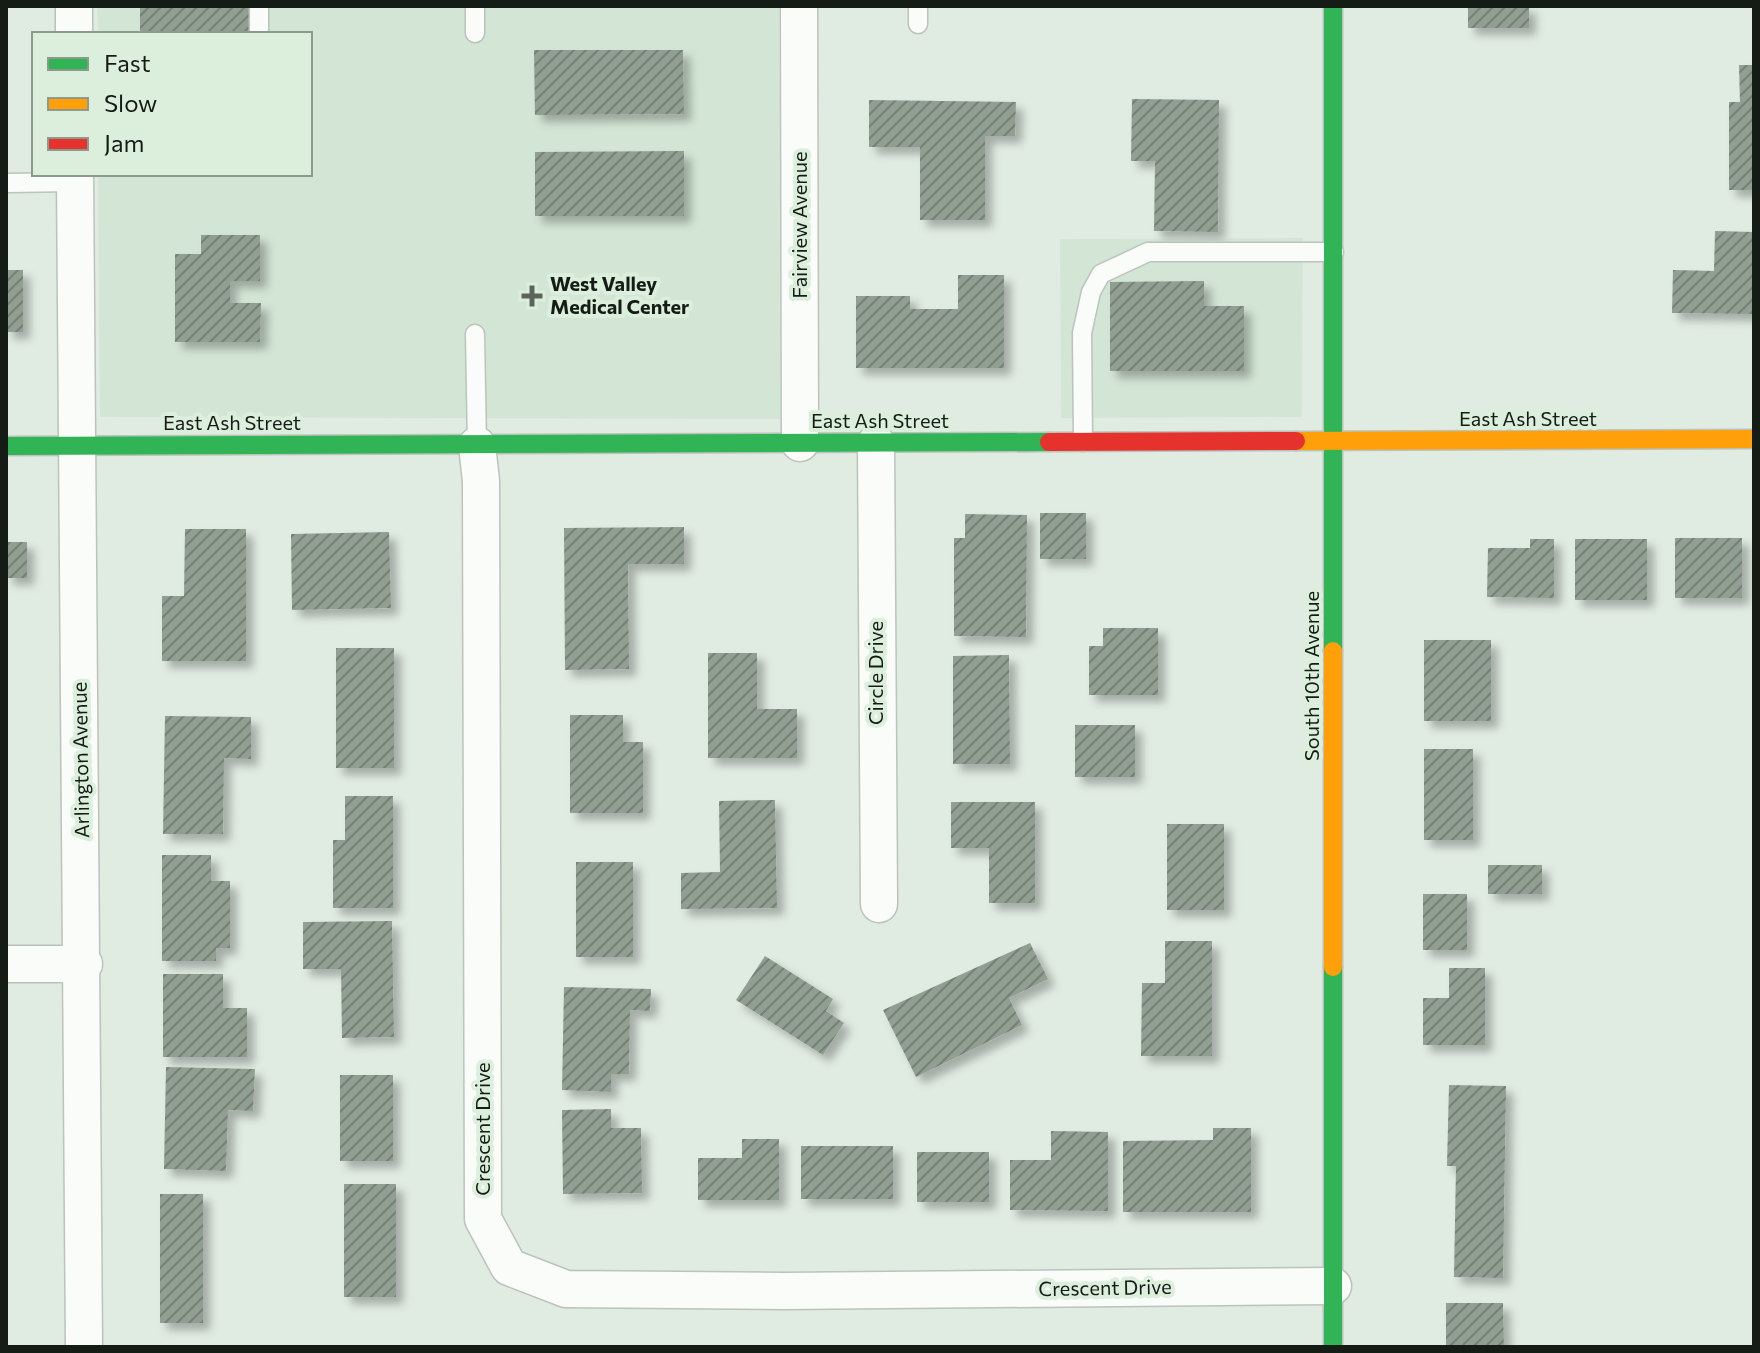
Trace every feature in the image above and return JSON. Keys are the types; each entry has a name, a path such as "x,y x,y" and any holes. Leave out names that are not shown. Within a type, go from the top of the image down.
{"street":[{"path":"74,6 74,32"},
{"name":"Fairview Avenue","path":"799,6 800,443"},
{"name":"South 10th Avenue","path":"1333,6 1333,1347"},
{"name":"Arlington Avenue","path":"75,178 84,964 84,1347"},
{"name":"East Ash Street","path":"6,446 1754,439"},
{"name":"Circle Drive","path":"876,443 879,904"},
{"name":"Crescent Drive","path":"477,445 481,481 483,1219 509,1267 566,1289 784,1291 1333,1286"},
{"path":"6,964 84,964"}],"lane":[{"path":"259,6 259,32"},
{"path":"475,6 475,33"},
{"path":"6,183 75,178"},
{"path":"1083,443 1082,333 1091,292 1101,274 1148,252 1334,252"},
{"path":"475,334 477,445"}],"shaded area":[{"name":"West Valley Medical Center","path":"97,6 779,6 780,419 100,417 98,176 312,176 312,32 98,32"},
{"path":"1303,238 1302,417 1061,418 1060,239"}],"building":[{"path":"140,6 250,6 250,32 140,32"},
{"path":"1468,6 1529,6 1529,28 1468,28"},
{"path":"534,50 683,50 684,114 535,115"},
{"path":"1739,65 1754,65 1754,190 1729,190 1729,102 1740,102"},
{"path":"1132,99 1219,100 1218,232 1154,231 1155,161 1131,161"},
{"path":"869,100 1016,102 1015,136 985,136 985,220 920,220 920,147 869,147"},
{"path":"684,151 684,216 535,216 535,152"},
{"path":"1715,231 1754,232 1754,314 1672,313 1673,270 1714,271"},
{"path":"201,235 260,235 260,281 230,281 230,303 261,303 260,342 175,342 175,254 201,254"},
{"path":"6,270 23,270 23,332 6,332"},
{"path":"958,275 1004,275 1004,368 856,368 856,296 910,296 910,309 958,309"},
{"path":"1204,281 1204,306 1244,306 1244,371 1110,371 1110,282"},
{"path":"1040,513 1086,513 1086,559 1040,559"},
{"path":"965,514 1027,515 1026,637 954,636 954,538 965,538"},
{"path":"684,527 684,564 628,564 629,669 565,670 564,528"},
{"path":"185,529 246,529 246,661 162,661 162,596 184,596"},
{"path":"389,532 391,608 292,610 291,534"},
{"path":"1675,538 1742,538 1742,598 1675,598"},
{"path":"1530,539 1554,539 1554,598 1487,597 1488,548 1530,548"},
{"path":"1575,539 1647,539 1647,600 1575,600"},
{"path":"6,542 27,542 27,578 6,578"},
{"path":"1103,628 1158,628 1158,695 1089,695 1089,646 1103,646"},
{"path":"1424,640 1491,640 1491,721 1424,721"},
{"path":"336,648 394,648 394,768 336,768"},
{"path":"708,653 757,653 757,709 797,709 797,758 708,758"},
{"path":"1009,655 1010,764 953,764 953,656"},
{"path":"570,715 623,715 623,742 643,742 643,813 570,813"},
{"path":"165,716 251,717 251,759 224,758 223,834 163,834"},
{"path":"1075,725 1135,725 1135,777 1075,777"},
{"path":"1424,749 1473,749 1473,840 1424,840"},
{"path":"345,796 393,796 393,908 333,908 333,840 345,840"},
{"path":"775,800 777,908 681,909 681,873 720,872 719,801"},
{"path":"951,802 1035,802 1035,903 989,903 989,848 951,848"},
{"path":"1167,824 1224,824 1224,910 1167,910"},
{"path":"162,855 211,855 211,881 230,881 230,948 216,948 216,961 162,961"},
{"path":"576,862 633,862 633,957 576,957"},
{"path":"1488,865 1542,865 1542,894 1488,894"},
{"path":"1423,894 1467,894 1467,950 1423,950"},
{"path":"392,921 394,1037 342,1038 341,969 303,969 303,922"},
{"path":"1165,941 1212,941 1212,1056 1141,1056 1142,983 1165,983"},
{"path":"1030,943 1048,979 1009,998 1022,1025 916,1077 883,1010"},
{"path":"765,956 833,999 826,1011 844,1023 823,1055 736,1000"},
{"path":"1449,968 1485,968 1485,1045 1423,1045 1423,998 1449,998"},
{"path":"163,974 223,974 223,1008 247,1008 247,1057 163,1057"},
{"path":"564,987 651,989 650,1011 630,1010 629,1074 611,1074 611,1092 562,1090"},
{"path":"166,1067 255,1069 253,1111 228,1110 226,1171 164,1169"},
{"path":"340,1075 393,1075 393,1161 340,1161"},
{"path":"1449,1085 1506,1086 1503,1278 1454,1277 1456,1166 1447,1166"},
{"path":"611,1109 611,1128 641,1128 642,1193 563,1194 562,1110"},
{"path":"1213,1128 1251,1128 1251,1212 1123,1212 1123,1141 1213,1140"},
{"path":"1051,1131 1108,1132 1108,1211 1010,1210 1010,1160 1051,1160"},
{"path":"742,1139 779,1139 779,1200 698,1200 698,1158 742,1158"},
{"path":"801,1146 893,1146 893,1199 801,1199"},
{"path":"917,1152 989,1152 989,1202 917,1202"},
{"path":"344,1184 396,1184 396,1297 344,1297"},
{"path":"160,1194 203,1194 203,1323 160,1323"},
{"path":"1446,1303 1503,1303 1504,1347 1446,1347"}],"traffic: fast":[{"path":"1333,6 1333,651"},
{"path":"6,446 1049,442"},
{"path":"1333,967 1333,1347"}],"traffic: slow":[{"path":"1296,441 1754,439"},
{"path":"1333,651 1333,967"}],"traffic: jam":[{"path":"1049,442 1296,441"}],"place":[{"name":"West Valley Medical Center","path":"532,296"}]}
